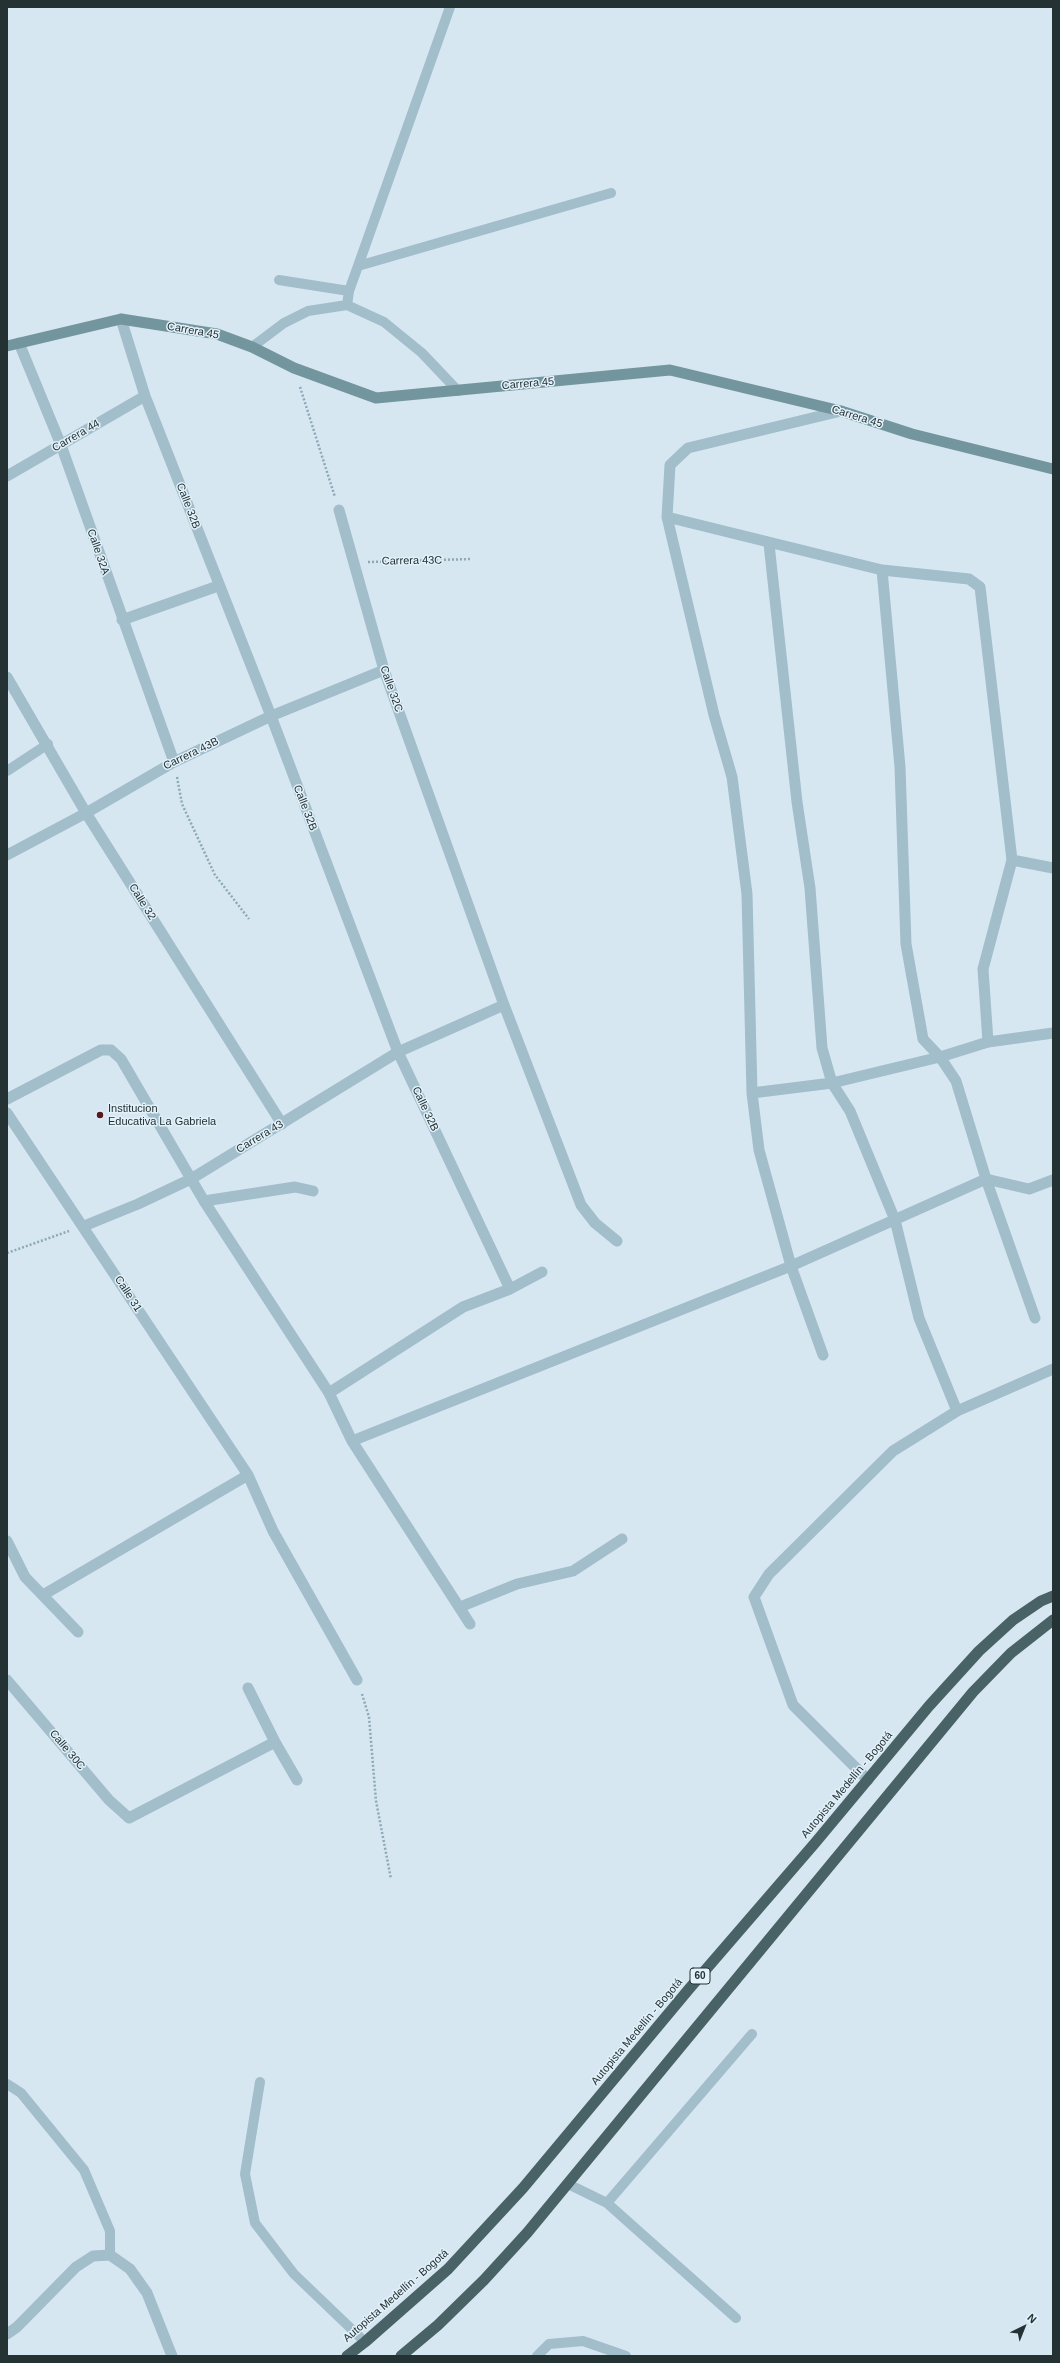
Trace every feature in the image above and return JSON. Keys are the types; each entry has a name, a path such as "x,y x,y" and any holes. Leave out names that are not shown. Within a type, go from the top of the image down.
{"highway":[{"name":"Autopista Medellín - Bogotá","path":"347,2356 448,2269 523,2188 689,1988 868,1780 929,1706 979,1651 1012,1620 1040,1601 1053,1596"},
{"name":"60","path":"401,2356 438,2325 484,2280 528,2233 972,1692 1011,1653 1053,1620"}],"main road":[{"name":"Carrera 45","path":"7,346 122,319 217,334 252,347 294,368 376,398 670,370 841,412 912,434 1053,469"}],"street":[{"name":"Calle 32B","path":"122,319 145,396 218,586 271,716 398,1052 510,1288"},
{"name":"Calle 32A","path":"19,343 60,445 174,762"},
{"name":"Carrera 44","path":"7,476 145,396"},
{"path":"824,1355 792,1266 759,1150 752,1093 747,894 732,777 714,715 667,517 670,465 688,448 841,412"},
{"name":"Calle 32C","path":"339,510 384,670 504,1005 581,1204 594,1223 617,1241"},
{"path":"667,517 769,544 882,570 969,579 980,587 1012,860 983,969 988,1042"},
{"path":"769,544 797,802 810,888 822,1048 832,1083 850,1111 895,1220 919,1318 957,1411"},
{"path":"882,570 900,767 906,944 923,1039 940,1056 956,1081 986,1179 1035,1318"},
{"path":"122,620 218,586"},
{"name":"Carrera 43B","path":"7,856 86,813 174,762 271,716 384,670"},
{"name":"Calle 32","path":"7,676 48,744 86,813 282,1124"},
{"path":"1012,860 1053,868"},
{"name":"Carrera 43","path":"84,1226 138,1204 191,1179 398,1052 504,1005"},
{"path":"752,1093 832,1083 940,1056 988,1042 1053,1033"},
{"path":"7,1099 101,1050 111,1050 121,1059 204,1201 329,1393 352,1441 470,1624"},
{"name":"Calle 31","path":"7,1113 84,1226 248,1475 273,1531 357,1680"},
{"path":"352,1441 792,1266 986,1179 1029,1189 1053,1180"},
{"path":"204,1201 295,1187 313,1191"},
{"path":"329,1393 463,1307 510,1288 542,1272"},
{"path":"868,1780 793,1705 754,1598 770,1574 893,1451 957,1411 1053,1369"},
{"path":"43,1595 248,1475"},
{"path":"460,1608 517,1584 573,1571 622,1539"},
{"path":"7,1541 25,1577 78,1632"},
{"name":"Calle 30C","path":"7,1680 109,1800 129,1818 275,1742"},
{"path":"248,1688 275,1742 297,1780"},
{"path":"7,2334 17,2327 76,2267 93,2256 110,2255 130,2269 148,2293 172,2356"}],"lane":[{"path":"347,306 349,291 450,7"},
{"path":"358,266 611,193"},
{"path":"279,280 349,291"},
{"path":"252,347 284,323 308,311 347,306 384,322 422,353 458,391"},
{"path":"7,771 48,744"},
{"path":"607,2203 752,2034"},
{"path":"260,2082 245,2174 256,2223 294,2274 365,2342"},
{"path":"7,2084 21,2093 84,2170 110,2231 110,2255"},
{"path":"568,2184 607,2203 736,2318"},
{"path":"537,2356 549,2344 583,2341 626,2356"}],"path":[{"path":"294,368 339,510"},
{"name":"Carrera 43C","path":"354,563 471,559"},
{"path":"174,762 182,804 215,875 249,919"},
{"path":"7,1253 84,1226"},
{"path":"357,1680 369,1717 376,1801 391,1878"}],"place":[{"name":"Institucion Educativa La Gabriela","path":"100,1115"}]}
